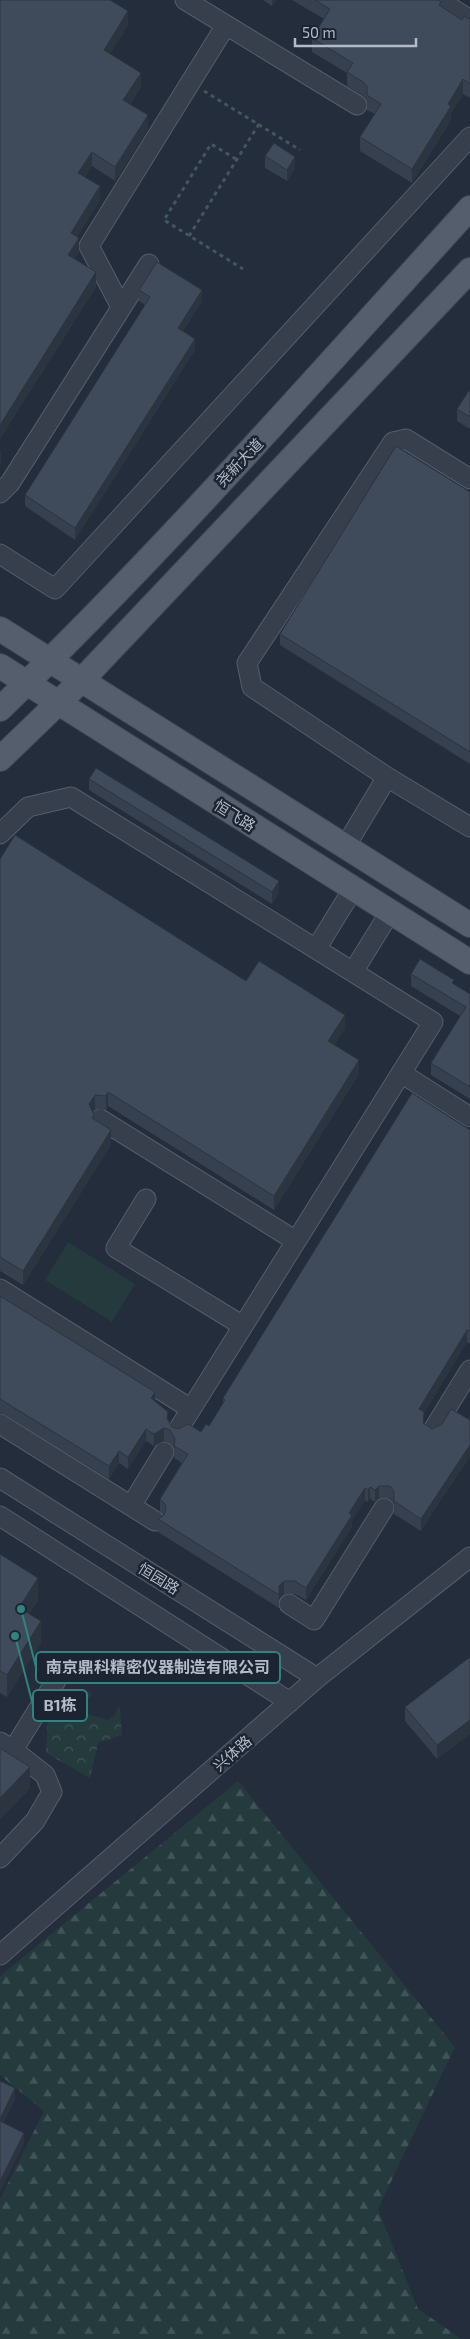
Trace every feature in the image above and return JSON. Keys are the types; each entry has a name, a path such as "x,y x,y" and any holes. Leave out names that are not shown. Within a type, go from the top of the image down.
{"main road":[{"name":"尧新大道","path":"0,709 50,660 266,434 470,208"},
{"path":"0,758 82,680 470,270"},
{"path":"0,629 470,925"},
{"name":"恒飞路","path":"0,666 470,962"}],"street":[{"path":"186,0 357,105"},
{"path":"439,0 470,20"},
{"path":"121,307 89,246 226,25"},
{"path":"0,554 56,589 470,137"},
{"path":"0,493 10,483 149,264"},
{"path":"470,479 406,439 393,442 247,663 252,687 387,777 470,827"},
{"path":"345,847 387,777"},
{"path":"0,834 28,806 71,797 433,1022 178,1430"},
{"path":"316,949 353,889"},
{"path":"353,972 390,912"},
{"path":"400,1073 470,1117"},
{"path":"100,1120 296,1241"},
{"path":"146,1199 116,1248 243,1326"},
{"path":"0,1289 191,1409"},
{"path":"433,1430 470,1370"},
{"path":"0,1424 155,1520"},
{"path":"131,1506 164,1452"},
{"name":"恒园路","path":"0,1478 317,1678"},
{"path":"289,1604 314,1620 384,1508"},
{"path":"0,1516 290,1702"},
{"name":"兴体路","path":"0,1955 317,1678 470,1557"},
{"path":"0,1858 36,1821 52,1792 46,1775 6,1746 62,1671"}],"path":[{"path":"191,82 300,150"},
{"path":"189,236 258,124"},
{"path":"236,159 211,144 164,220 243,269"}],"green space":[{"path":"68,1242 135,1284 112,1322 45,1280"},
{"path":"87,1690 92,1695 73,1709 107,1720 115,1715 118,1707 120,1709 122,1735 98,1743 90,1778 46,1753 48,1714"},
{"path":"238,1781 455,2047 378,2209 418,2309 462,2339 0,2339 0,2199 44,2111 0,2075 0,1976"}],"building":[{"path":"0,0 110,0 128,11 104,50 141,73 123,100 148,115 115,167 92,152 78,173 100,186 71,233 79,238 68,255 96,272 0,425"},
{"path":"315,0 438,0 441,2 439,5 462,20 464,16 470,20 470,84 463,79 448,104 451,106 412,169 360,137 381,104 367,95 367,86 363,82 347,72 353,63 312,38 330,9"},
{"path":"274,143 295,157 287,170 265,156"},
{"path":"157,262 202,290 178,328 195,339 75,528 25,495 150,297 139,290"},
{"path":"470,389 470,417 457,409"},
{"path":"396,446 470,492 470,752 280,634"},
{"path":"96,768 279,881 272,892 89,779"},
{"path":"15,835 246,981 259,961 345,1015 328,1041 359,1060 274,1196 108,1092 106,1096 95,1095 89,1104 94,1115 92,1118 111,1130 23,1271 0,1257 0,859"},
{"path":"420,959 454,980 452,983 470,994 470,1087 431,1063 466,1007 411,974"},
{"path":"412,1093 470,1130 470,1331 467,1330 419,1409 424,1412 423,1423 432,1429 442,1424 451,1409 470,1420 470,1445 421,1519 394,1501 394,1491 390,1486 379,1486 375,1490 370,1487 368,1490 365,1488 349,1513 352,1515 306,1588 295,1581 284,1581 279,1586 279,1595 158,1519 164,1515 166,1509 165,1504 160,1499 188,1454 174,1446 175,1439 170,1430 164,1428 154,1434 146,1429 128,1457 119,1451 109,1466 0,1399 0,1296 155,1392 151,1398 168,1412 167,1418 172,1427 178,1429 188,1424 201,1432 206,1424 209,1426 225,1400 223,1398"},
{"path":"0,1554 38,1578 19,1608 41,1621 7,1675 0,1671"},
{"path":"470,1657 470,1720 437,1745 405,1707"},
{"path":"0,1748 30,1767 0,1798"},
{"path":"0,2081 15,2088 0,2119"},
{"path":"0,2121 24,2133 0,2181"}],"place":[{"name":"南京鼎科精密仪器制造有限公司","path":"21,1609"},
{"name":"B1栋","path":"15,1636"}]}
